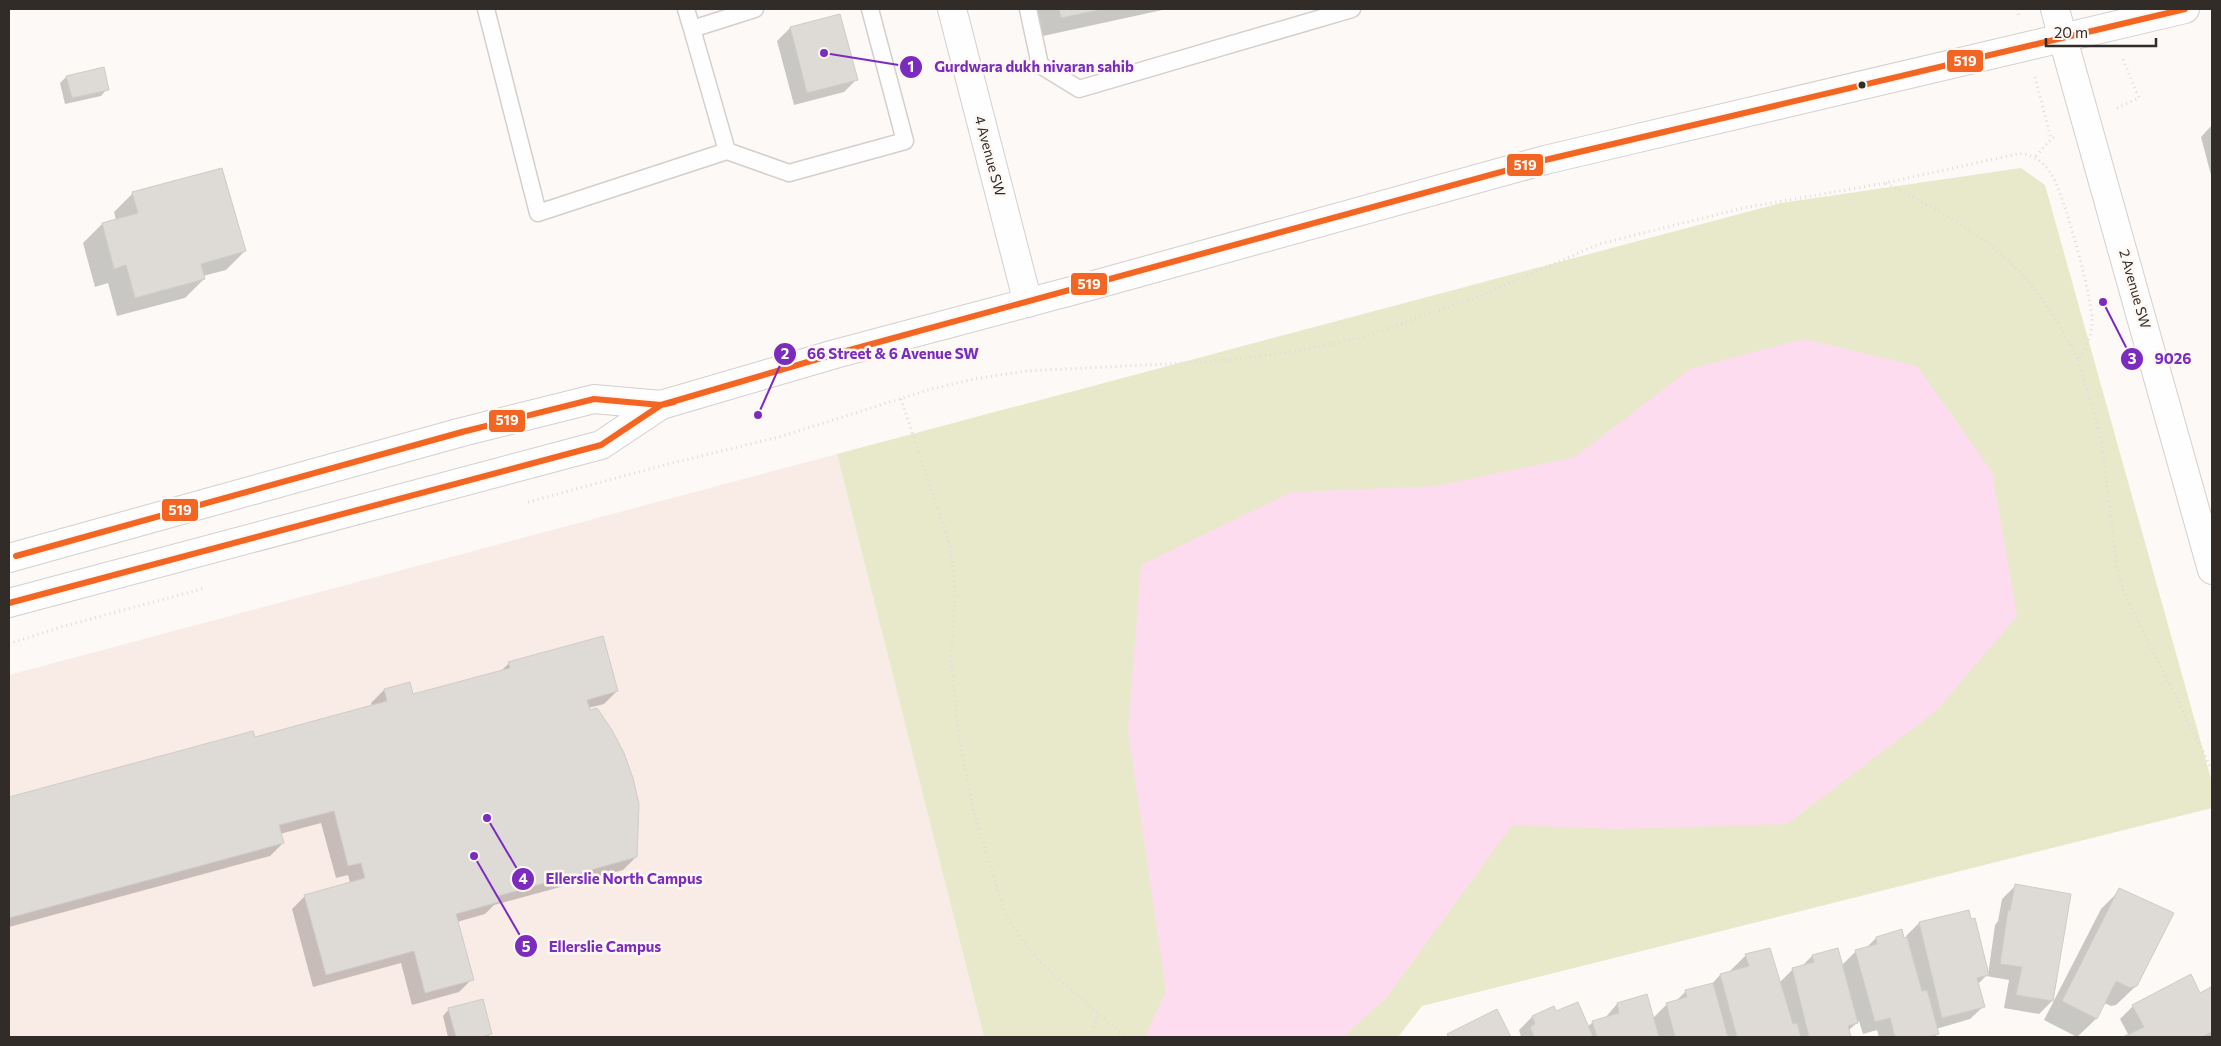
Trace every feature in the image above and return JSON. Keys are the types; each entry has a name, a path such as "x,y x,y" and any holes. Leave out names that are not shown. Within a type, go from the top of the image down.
{"main road":[{"name":"4 Avenue SW","path":"952,9 1028,302"},
{"name":"2 Avenue SW","path":"2055,9 2212,570"},
{"path":"10,599 601,445 661,405 834,354 1545,160 2185,9"},
{"path":"9,558 462,432 594,399 661,405"}],"lane":[{"path":"486,9 538,213 727,151 788,173 905,140 870,9"},
{"path":"686,9 727,151"},
{"path":"692,29 755,9"},
{"path":"1028,9 1040,65 1079,89 1352,9"}],"path":[{"path":"2036,156 2051,139"},
{"path":"610,481 705,454 779,437 966,381 1028,371 1206,362 1303,350 1363,337 1423,318 1478,297 1600,244 1743,208 1885,183 2022,153 2036,156 2055,181 2065,208 2089,296 2092,325 2087,348 2078,360"},
{"path":"1885,183 1949,215 1998,250 2040,294 2078,360 2101,438 2117,567 2124,593 2212,770"},
{"path":"901,399 950,546 954,573 955,604 951,657 959,738 975,817 1005,913 1020,938 1040,962 1125,1037"},
{"path":"9,636 10,644 28,639"},
{"path":"1090,1037 1099,1014"}],"shaded area":[{"path":"1804,339 1917,366 1992,472 2017,616 1936,711 1787,824 1618,829 1512,825 1387,997 1343,1037 1145,1037 1166,991 1128,731 1141,565 1292,492 1437,486 1575,457 1690,369"},
{"path":"837,454 984,1037 9,1037 9,675"}],"green space":[{"path":"2021,168 2045,185 2212,782 2212,808 1422,1006 1398,1037 984,1037 837,454 1781,203"}],"building":[{"path":"1059,9 1104,9 1061,18"},
{"path":"840,14 858,80 807,93 790,27"},
{"path":"104,67 109,90 72,98 66,76"},
{"path":"222,168 246,251 201,264 205,279 135,298 126,265 114,269 102,223 138,213 132,192"},
{"path":"603,636 618,691 587,700 590,710 597,708 612,730 624,753 633,778 639,804 637,857 498,896 499,902 456,914 474,980 425,993 414,951 326,975 304,895 365,878 361,863 348,866 334,811 279,825 284,843 9,918 9,797 253,731 255,737 387,701 384,689 410,682 413,694 510,668 508,662"},
{"path":"2015,884 2071,894 2053,1001 2016,995 2022,967 2000,964 2008,910 2010,911"},
{"path":"2119,888 2174,913 2137,986 2130,988 2116,981 2097,1019 2062,1001"},
{"path":"1969,910 1971,919 1975,918 1989,975 1977,978 1985,1007 1942,1018 1919,922"},
{"path":"1902,929 1904,938 1907,937 1922,991 1927,990 1939,1034 1927,1037 1895,1037 1890,1018 1875,1022 1855,950 1877,944 1876,937"},
{"path":"1770,948 1793,1024 1797,1023 1801,1037 1737,1037 1720,974 1749,966 1745,954"},
{"path":"1838,948 1858,1023 1848,1026 1851,1037 1809,1037 1792,968 1814,962 1812,955"},
{"path":"2191,974 2200,993 2211,987 2212,989 2212,1032 2202,1037 2123,1037 2144,1027 2132,1005"},
{"path":"1713,983 1728,1037 1675,1037 1666,1003 1687,997 1685,990"},
{"path":"1647,994 1659,1037 1597,1037 1592,1021 1619,1013 1617,1003"},
{"path":"483,999 492,1034 481,1037 456,1037 448,1008"},
{"path":"1578,1002 1593,1037 1534,1037 1530,1027 1535,1024 1532,1016 1554,1006 1556,1011"},
{"path":"1497,1009 1511,1037 1449,1037 1447,1034"}],"transit line":[{"name":"519","path":"9,603 601,445 661,405 835,354 1545,160 2185,9"},
{"name":"519","path":"16,556 462,432 594,399 661,405 674,402"}],"place":[{"name":"Gurdwara dukh nivaran sahib","path":"824,53"},
{"name":"9026","path":"2103,302"},
{"name":"66 Street & 6 Avenue SW","path":"758,415"},
{"name":"Ellerslie North Campus","path":"487,818"},
{"name":"Ellerslie Campus","path":"474,856"}]}
